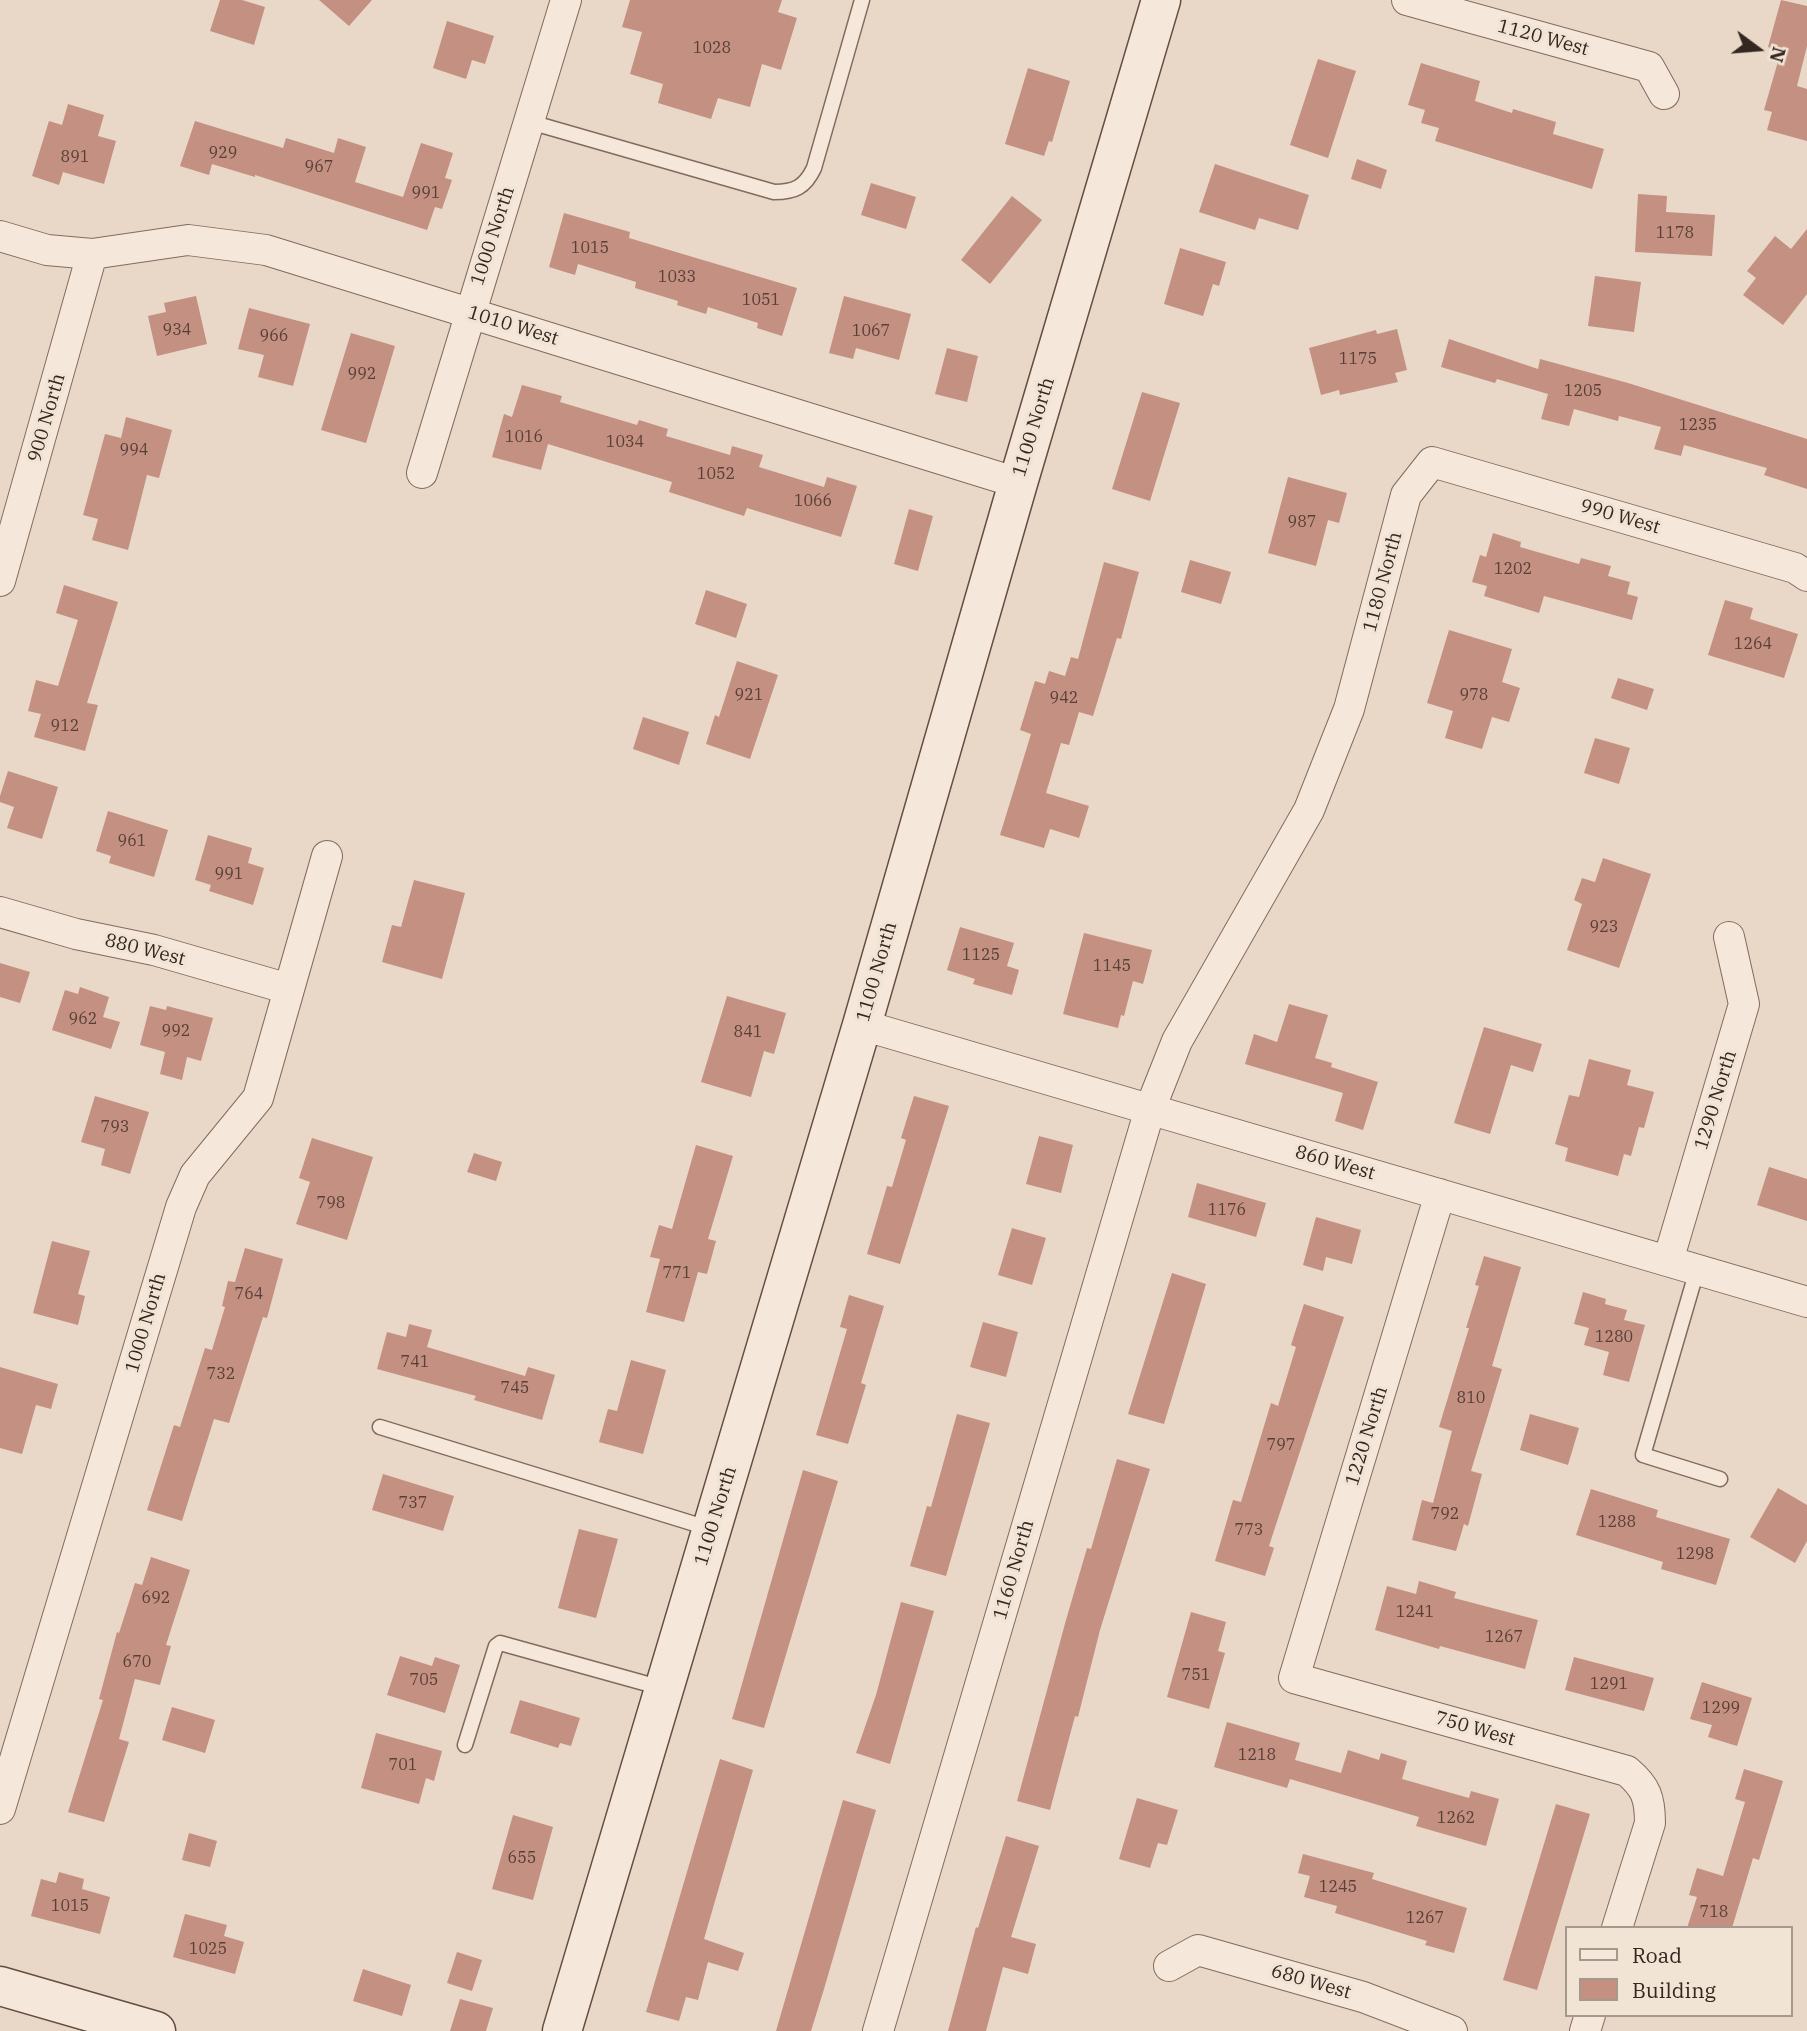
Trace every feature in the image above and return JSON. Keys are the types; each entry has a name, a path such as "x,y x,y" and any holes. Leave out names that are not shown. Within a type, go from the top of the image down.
{"main road":[{"name":"1100 North","path":"562,2031 862,1025 1161,0"},
{"path":"0,1986 156,2031"}],"street":[{"name":"1000 North","path":"422,473 566,0"},
{"name":"1120 West","path":"1407,0 1649,67 1664,94"},
{"name":"1010 West","path":"0,236 47,250 92,254 187,240 266,250 1018,483"},
{"name":"900 North","path":"0,581 92,254"},
{"name":"990 West","path":"1432,462 1795,568 1807,576"},
{"name":"1180 North","path":"1150,1110 1177,1041 1309,810 1349,709 1406,495 1432,462"},
{"name":"1000 North","path":"0,1809 181,1207 195,1175 258,1098 327,856"},
{"name":"880 West","path":"0,912 76,934 154,950 289,989"},
{"name":"1290 North","path":"1668,1261 1744,1004 1730,937"},
{"name":"860 West","path":"862,1025 1807,1302"},
{"name":"1160 North","path":"878,2031 1150,1110"},
{"name":"1220 North","path":"1294,1678 1440,1194"},
{"name":"750 West","path":"1294,1678 1627,1771 1641,1783 1646,1794 1650,1805 1650,1823 1618,1926"},
{"name":"680 West","path":"1169,1966 1198,1950 1385,2018 1452,2031"}],"lane":[{"path":"530,122 774,192 800,189 808,181 814,168 862,0"},
{"path":"1697,1270 1643,1455 1720,1479"},
{"path":"380,1427 712,1530"},
{"path":"465,1745 496,1646 500,1643 664,1688"}],"building":[{"path":"220,0 242,0 265,7 254,45 210,31"},
{"path":"319,0 372,0 349,26"},
{"path":"630,0 782,0 778,12 797,18 781,70 762,64 750,107 718,98 711,119 658,103 663,84 630,74 642,32 622,27"},
{"path":"1781,0 1807,6 1807,46 1797,86 1807,89 1807,141 1767,130 1772,112 1764,110 1781,51 1768,47"},
{"path":"447,21 494,36 485,64 472,60 466,79 433,68"},
{"path":"1318,59 1356,71 1328,158 1290,145"},
{"path":"1421,63 1480,81 1475,101 1512,113 1513,109 1556,122 1553,134 1604,149 1592,189 1435,141 1439,128 1421,123 1425,110 1408,105"},
{"path":"1028,68 1070,81 1052,142 1049,141 1044,156 1005,144"},
{"path":"68,104 104,115 98,136 116,141 104,184 63,172 59,185 32,176 49,121 62,125"},
{"path":"195,121 283,148 286,138 334,153 338,138 366,147 355,182 403,197 421,143 453,153 445,178 452,180 442,209 435,207 427,230 255,175 212,164 209,175 180,166"},
{"path":"1357,159 1387,170 1381,189 1351,179"},
{"path":"1215,164 1309,195 1298,230 1259,218 1255,230 1199,212"},
{"path":"871,183 916,197 906,229 861,215"},
{"path":"1638,194 1667,196 1666,212 1715,215 1712,256 1635,252"},
{"path":"1012,196 1042,220 990,284 961,260"},
{"path":"564,213 630,232 629,238 797,288 782,336 757,328 758,323 708,307 706,314 677,305 678,301 635,288 636,282 578,264 575,275 549,267"},
{"path":"1807,229 1807,294 1783,325 1743,295 1756,278 1747,271 1775,236 1791,249"},
{"path":"1180,248 1226,262 1219,286 1213,284 1203,316 1164,304"},
{"path":"1595,276 1641,282 1634,332 1588,326"},
{"path":"196,296 207,344 157,356 148,316 166,312 164,303"},
{"path":"844,296 911,314 899,360 856,348 853,359 829,353"},
{"path":"249,308 310,324 293,386 258,377 264,355 238,349"},
{"path":"1397,329 1407,370 1395,373 1398,382 1340,395 1339,390 1321,395 1309,348 1376,330 1377,334"},
{"path":"351,333 395,346 366,443 321,430"},
{"path":"1449,339 1538,369 1540,359 1628,383 1807,439 1807,489 1764,475 1767,468 1684,445 1681,456 1654,449 1661,427 1619,416 1618,421 1574,409 1569,426 1541,419 1548,394 1497,379 1495,383 1441,367"},
{"path":"947,348 978,356 967,402 935,394"},
{"path":"522,385 562,396 560,402 637,425 639,420 668,429 666,436 730,455 732,446 763,455 759,467 824,487 827,477 857,486 841,537 747,508 744,516 669,492 672,482 548,444 541,470 492,457 504,414 512,417"},
{"path":"1142,392 1180,403 1150,501 1112,489"},
{"path":"126,417 172,430 159,478 147,475 128,550 92,540 98,519 83,515 105,434 121,438"},
{"path":"1288,477 1347,493 1339,523 1328,520 1316,566 1268,553"},
{"path":"909,509 933,516 918,571 894,564"},
{"path":"1493,533 1521,542 1520,547 1579,564 1581,558 1611,566 1608,576 1630,582 1627,594 1638,597 1632,620 1544,596 1539,613 1484,596 1487,586 1472,582 1480,555 1486,557"},
{"path":"1190,560 1231,572 1221,604 1181,592"},
{"path":"1104,562 1139,572 1121,639 1117,638 1093,716 1079,712 1069,745 1061,743 1046,793 1089,806 1079,838 1050,829 1044,848 1000,835 1031,734 1020,730 1035,681 1045,684 1049,671 1065,676 1071,657 1078,659"},
{"path":"64,585 118,602 87,703 98,705 85,751 34,737 41,714 28,711 36,680 58,686 78,620 56,613"},
{"path":"706,590 747,604 736,638 695,624"},
{"path":"1725,600 1753,608 1750,619 1798,634 1784,678 1708,655"},
{"path":"1449,630 1512,649 1502,682 1520,688 1509,722 1492,717 1482,749 1445,738 1453,711 1427,703"},
{"path":"737,661 778,675 750,759 706,744 715,715 719,717"},
{"path":"1618,678 1654,689 1647,710 1611,698"},
{"path":"643,717 689,732 679,765 633,749"},
{"path":"1595,738 1630,748 1619,784 1584,773"},
{"path":"8,771 58,787 42,839 7,828 14,807 0,802 0,796"},
{"path":"108,811 168,830 154,877 109,863 111,856 96,851"},
{"path":"208,835 252,848 248,863 264,868 253,905 209,891 211,885 195,880"},
{"path":"1603,858 1651,874 1619,968 1567,950 1582,904 1574,900 1582,878 1595,882"},
{"path":"414,880 465,893 442,979 382,962 392,925 401,927"},
{"path":"960,927 1014,943 1007,966 1019,970 1012,995 973,984 975,979 947,970"},
{"path":"1084,933 1152,950 1143,984 1133,981 1118,1028 1063,1014"},
{"path":"0,963 30,972 20,1003 0,997"},
{"path":"80,987 109,997 103,1017 120,1022 111,1049 52,1030 65,990 78,994"},
{"path":"727,996 786,1013 774,1054 764,1051 751,1097 701,1082"},
{"path":"1289,1004 1328,1015 1315,1058 1332,1063 1331,1067 1378,1082 1363,1130 1335,1121 1343,1093 1245,1064 1254,1034 1277,1042"},
{"path":"150,1006 166,1010 167,1006 213,1018 201,1061 187,1057 182,1080 160,1074 165,1052 140,1045"},
{"path":"1484,1027 1542,1044 1533,1072 1511,1065 1490,1134 1454,1123"},
{"path":"1589,1059 1631,1070 1627,1085 1654,1092 1644,1128 1639,1127 1631,1156 1624,1154 1618,1176 1565,1161 1568,1148 1555,1144 1569,1095 1579,1097"},
{"path":"95,1096 149,1112 130,1174 101,1165 105,1149 81,1142"},
{"path":"914,1096 949,1106 900,1264 867,1254 887,1186 892,1187 906,1140 901,1138"},
{"path":"1039,1136 1073,1145 1061,1193 1026,1184"},
{"path":"312,1138 373,1157 347,1240 296,1224 310,1182 299,1178"},
{"path":"696,1145 733,1156 708,1239 716,1241 707,1274 698,1272 684,1322 646,1312 660,1259 650,1257 659,1225 672,1229"},
{"path":"474,1153 502,1162 496,1181 467,1172"},
{"path":"1769,1167 1807,1179 1807,1221 1757,1205"},
{"path":"1197,1183 1266,1203 1256,1237 1188,1217"},
{"path":"1316,1217 1361,1230 1352,1264 1326,1257 1323,1271 1303,1265"},
{"path":"1012,1228 1046,1238 1032,1285 998,1275"},
{"path":"52,1241 90,1251 78,1294 85,1296 78,1325 33,1313"},
{"path":"245,1248 283,1259 267,1318 263,1317 229,1423 214,1419 182,1521 147,1510 174,1425 180,1427 205,1348 212,1350 225,1307 222,1306 228,1281 235,1282"},
{"path":"1484,1256 1521,1267 1492,1366 1502,1369 1471,1471 1482,1474 1468,1526 1464,1524 1456,1551 1412,1540 1422,1500 1433,1503 1452,1431 1439,1427 1469,1328 1466,1328 1479,1286 1475,1285"},
{"path":"1172,1273 1206,1284 1164,1424 1128,1414"},
{"path":"1583,1292 1606,1299 1605,1304 1627,1310 1624,1320 1645,1325 1629,1382 1603,1375 1609,1352 1584,1345 1589,1328 1574,1324"},
{"path":"849,1295 884,1306 861,1383 866,1385 848,1444 816,1435 847,1329 840,1327"},
{"path":"1304,1304 1344,1317 1269,1546 1274,1548 1265,1576 1215,1561 1233,1500 1241,1502 1271,1403 1278,1406 1296,1347 1291,1345"},
{"path":"983,1322 1018,1332 1006,1377 970,1367"},
{"path":"409,1324 432,1330 427,1347 525,1376 528,1367 555,1375 542,1420 474,1400 476,1396 377,1369 387,1332 406,1337"},
{"path":"631,1360 666,1370 643,1454 599,1442 608,1409 617,1411"},
{"path":"0,1367 58,1384 51,1409 36,1405 22,1454 0,1448"},
{"path":"957,1414 990,1423 946,1576 910,1566 927,1506 931,1507"},
{"path":"1530,1414 1579,1428 1568,1465 1520,1450"},
{"path":"1117,1459 1150,1469 1100,1630 1050,1810 1017,1801 1087,1548 1091,1549"},
{"path":"803,1470 838,1481 764,1728 732,1719"},
{"path":"383,1474 454,1496 443,1531 372,1510"},
{"path":"1778,1488 1807,1505 1807,1541 1795,1563 1750,1537"},
{"path":"1591,1489 1658,1510 1656,1517 1730,1539 1716,1585 1661,1569 1663,1562 1576,1535"},
{"path":"579,1529 618,1539 596,1618 558,1608"},
{"path":"151,1557 190,1570 166,1645 171,1646 160,1685 135,1679 119,1739 129,1742 104,1822 68,1812 103,1700 99,1699 117,1632 119,1633 135,1583 142,1585"},
{"path":"1419,1581 1456,1592 1454,1598 1538,1620 1525,1669 1440,1646 1439,1649 1375,1630 1387,1586 1416,1594"},
{"path":"901,1602 934,1611 890,1764 856,1753 876,1695"},
{"path":"1191,1612 1226,1622 1218,1651 1225,1653 1209,1709 1167,1697"},
{"path":"400,1656 432,1666 435,1657 460,1665 445,1713 387,1695"},
{"path":"1574,1657 1654,1678 1644,1711 1565,1690"},
{"path":"1702,1682 1752,1698 1737,1746 1708,1737 1712,1725 1690,1719"},
{"path":"520,1700 580,1718 571,1746 560,1743 558,1748 510,1733"},
{"path":"172,1707 215,1720 205,1753 162,1740"},
{"path":"1227,1722 1300,1743 1295,1760 1341,1773 1348,1750 1379,1760 1381,1753 1407,1761 1402,1779 1469,1798 1471,1791 1499,1799 1486,1846 1416,1826 1419,1817 1290,1779 1287,1788 1214,1767"},
{"path":"376,1733 442,1751 434,1781 426,1778 419,1804 361,1788"},
{"path":"720,1759 753,1770 704,1939 744,1953 738,1971 708,1962 698,2000 686,1997 679,2021 646,2012"},
{"path":"1744,1769 1783,1781 1759,1860 1753,1858 1733,1926 1688,1926 1697,1897 1689,1895 1697,1868 1723,1876 1745,1802 1735,1799"},
{"path":"1137,1798 1178,1810 1167,1845 1158,1843 1150,1868 1119,1859"},
{"path":"843,1800 876,1810 811,2031 776,2031"},
{"path":"1556,1804 1590,1814 1537,1990 1503,1980"},
{"path":"513,1815 553,1827 533,1900 492,1889"},
{"path":"189,1833 217,1841 210,1867 182,1860"},
{"path":"1006,1836 1039,1846 1011,1937 1036,1944 1028,1974 1003,1967 986,2031 948,2031 976,1927 978,1928"},
{"path":"1303,1854 1374,1873 1372,1879 1467,1908 1454,1953 1425,1945 1427,1941 1335,1913 1337,1906 1304,1897 1310,1876 1298,1873"},
{"path":"59,1872 84,1879 82,1889 110,1897 100,1934 31,1916 41,1879 56,1883"},
{"path":"185,1914 227,1925 224,1936 244,1942 235,1974 173,1957"},
{"path":"457,1952 482,1960 472,1991 447,1983"},
{"path":"363,1969 411,1985 402,2016 353,2001"},
{"path":"460,1999 493,2008 486,2031 450,2031"}]}
